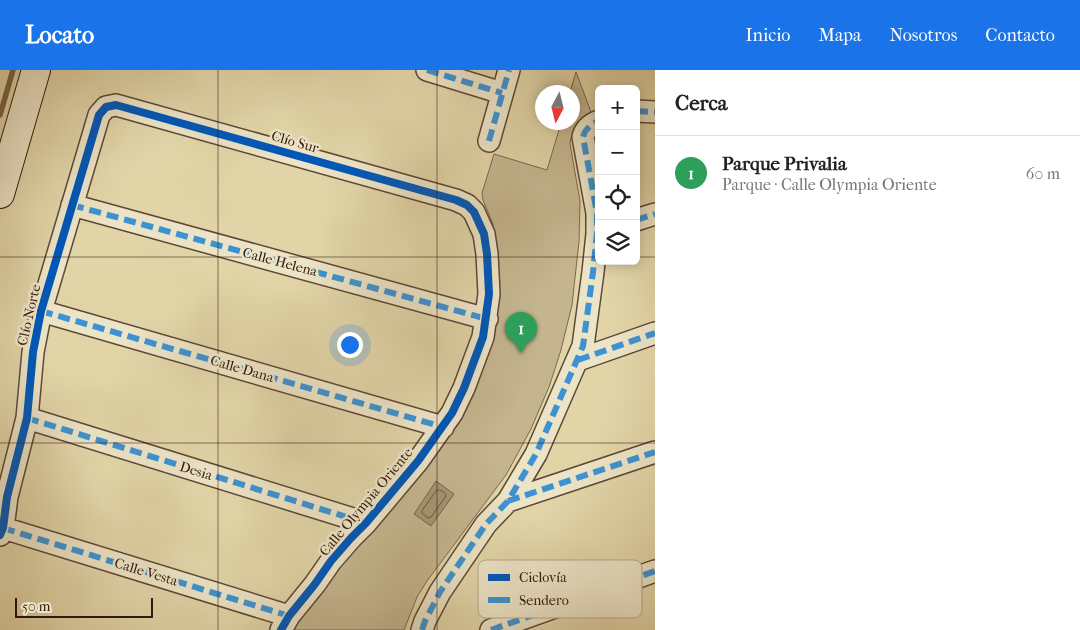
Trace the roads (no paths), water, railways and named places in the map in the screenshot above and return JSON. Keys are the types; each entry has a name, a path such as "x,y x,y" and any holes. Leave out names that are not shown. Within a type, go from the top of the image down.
{"main road":[{"path":"0,194 36,70"}],"street":[{"path":"427,70 502,94"},
{"path":"488,140 509,70"},
{"name":"Clío Sur","path":"106,107 116,105 456,200 467,205 474,212"},
{"name":"Clío Norte","path":"1,530 3,496 27,418 33,352 41,311 99,115 106,107"},
{"path":"640,111 655,112"},
{"path":"595,124 588,128 583,137 597,220"},
{"name":"Calle Helena","path":"72,205 487,319"},
{"name":"Calle Olympia Oriente","path":"285,623 336,556 366,524 418,461 452,412 464,388 483,337 489,294 484,234 474,212"},
{"path":"640,219 655,214"},
{"path":"422,630 440,592 486,524 508,501 536,454 583,346 595,257"},
{"name":"Calle Dana","path":"41,311 442,427"},
{"path":"578,360 655,333"},
{"name":"Desia","path":"27,418 366,524"},
{"path":"508,501 655,452"},
{"name":"Calle Vesta","path":"1,530 285,623"},
{"path":"642,576 655,571"},
{"path":"490,630 524,618"}],"water":[{"path":"436,481 454,494 431,526 414,514"}],"waterway":[{"path":"0,115 13,70"}],"place":[{"name":"Parque Privalia","path":"521,353"}]}
